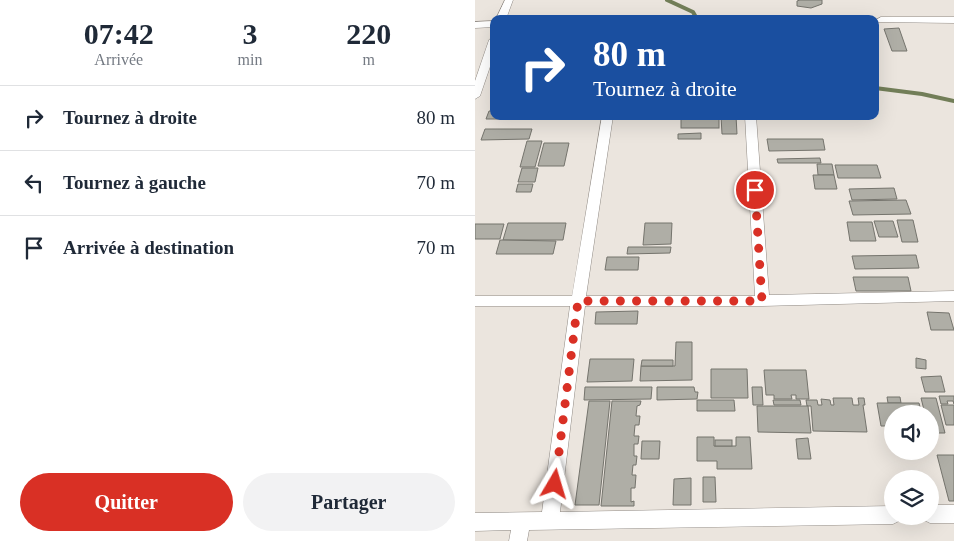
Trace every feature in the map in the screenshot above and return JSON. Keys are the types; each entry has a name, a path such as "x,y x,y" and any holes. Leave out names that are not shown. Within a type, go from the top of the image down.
{"street":[{"path":"503,15 509,0"},
{"path":"881,20 954,20"},
{"path":"475,24 490,24"},
{"path":"475,96 490,52"},
{"path":"550,521 578,301 606,120"},
{"path":"750,120 762,301"},
{"path":"475,301 762,301 954,296"},
{"path":"939,514 954,514"},
{"path":"475,522 884,515"},
{"path":"518,541 522,521"}],"building":[{"path":"822,0 822,4 811,8 797,6 797,1"},
{"path":"899,28 907,51 892,51 884,29"},
{"path":"489,111 490,111 490,119 486,119"},
{"path":"681,120 719,120 719,128 681,128"},
{"path":"721,120 736,120 737,134 722,134"},
{"path":"485,129 532,129 529,139 481,140"},
{"path":"701,133 701,139 678,139 678,134"},
{"path":"767,139 823,139 825,150 769,151"},
{"path":"527,141 542,141 535,167 520,167"},
{"path":"544,143 569,143 564,166 538,166"},
{"path":"820,158 821,163 778,163 777,159"},
{"path":"817,164 832,164 834,175 818,175"},
{"path":"835,165 877,165 881,178 838,178"},
{"path":"522,168 538,168 535,182 518,182"},
{"path":"813,175 834,175 837,189 815,189"},
{"path":"518,184 533,184 531,192 516,192"},
{"path":"894,188 897,199 852,200 849,189"},
{"path":"906,200 911,214 853,215 849,201"},
{"path":"897,220 913,220 918,242 902,242"},
{"path":"874,221 893,221 898,237 879,237"},
{"path":"847,222 872,222 876,241 850,241"},
{"path":"508,223 566,223 563,240 503,240"},
{"path":"645,223 672,223 671,244 643,245"},
{"path":"475,224 504,224 500,239 475,239"},
{"path":"500,240 556,241 553,254 496,254"},
{"path":"628,247 671,247 670,253 627,254"},
{"path":"916,255 919,268 855,269 852,256"},
{"path":"607,257 639,257 638,270 605,270"},
{"path":"853,277 908,277 911,291 856,291"},
{"path":"638,311 637,324 595,324 596,312"},
{"path":"927,312 949,313 954,330 931,330"},
{"path":"676,342 692,342 692,380 640,381 641,366 675,366"},
{"path":"916,358 926,360 926,369 916,368"},
{"path":"590,359 634,359 632,381 587,382"},
{"path":"642,360 673,360 673,366 641,366"},
{"path":"711,369 747,369 748,398 711,398"},
{"path":"764,370 806,370 809,399 796,399 796,395 791,395 792,399 774,399 774,395 766,395"},
{"path":"941,376 945,392 925,392 921,377"},
{"path":"585,387 652,387 651,399 584,400"},
{"path":"657,387 694,387 695,392 698,392 697,399 657,400"},
{"path":"752,387 762,387 763,405 753,405"},
{"path":"939,396 954,396 954,404 953,401 947,401 948,404 941,404"},
{"path":"887,397 900,397 901,403 888,403"},
{"path":"833,398 852,398 853,405 859,405 858,398 864,398 865,405 863,405 867,432 813,431 811,406 807,406 806,400 817,400 818,405 822,405 821,399 830,400 831,405 834,405"},
{"path":"921,398 936,398 938,405 923,405"},
{"path":"697,400 734,400 735,411 697,411"},
{"path":"773,400 800,400 801,405 774,405"},
{"path":"589,401 610,401 599,505 575,505"},
{"path":"612,401 641,401 640,405 637,406 636,416 640,416 639,425 635,425 634,436 639,436 638,444 634,444 634,456 637,456 636,465 633,465 632,475 636,475 635,488 631,488 631,502 634,501 634,506 601,506"},
{"path":"877,403 919,403 920,405 884,405 884,426 881,426"},
{"path":"941,405 954,405 954,425 946,425"},
{"path":"757,406 808,406 811,433 758,432"},
{"path":"939,410 945,433 939,433"},
{"path":"697,437 714,437 714,446 736,446 736,437 750,437 752,469 717,469 717,461 697,461"},
{"path":"808,438 811,459 798,459 796,439"},
{"path":"715,440 732,440 732,446 715,446"},
{"path":"642,441 660,441 659,459 641,459"},
{"path":"939,455 954,455 954,501 949,501 938,460"},
{"path":"703,477 715,477 716,502 703,502"},
{"path":"691,478 691,505 673,505 674,479"}],"waterway":[{"path":"667,0 693,12 695,15"},
{"path":"879,89 922,94 954,101"}],"route":[{"path":"555,484 578,301 762,301 755,190"}]}
